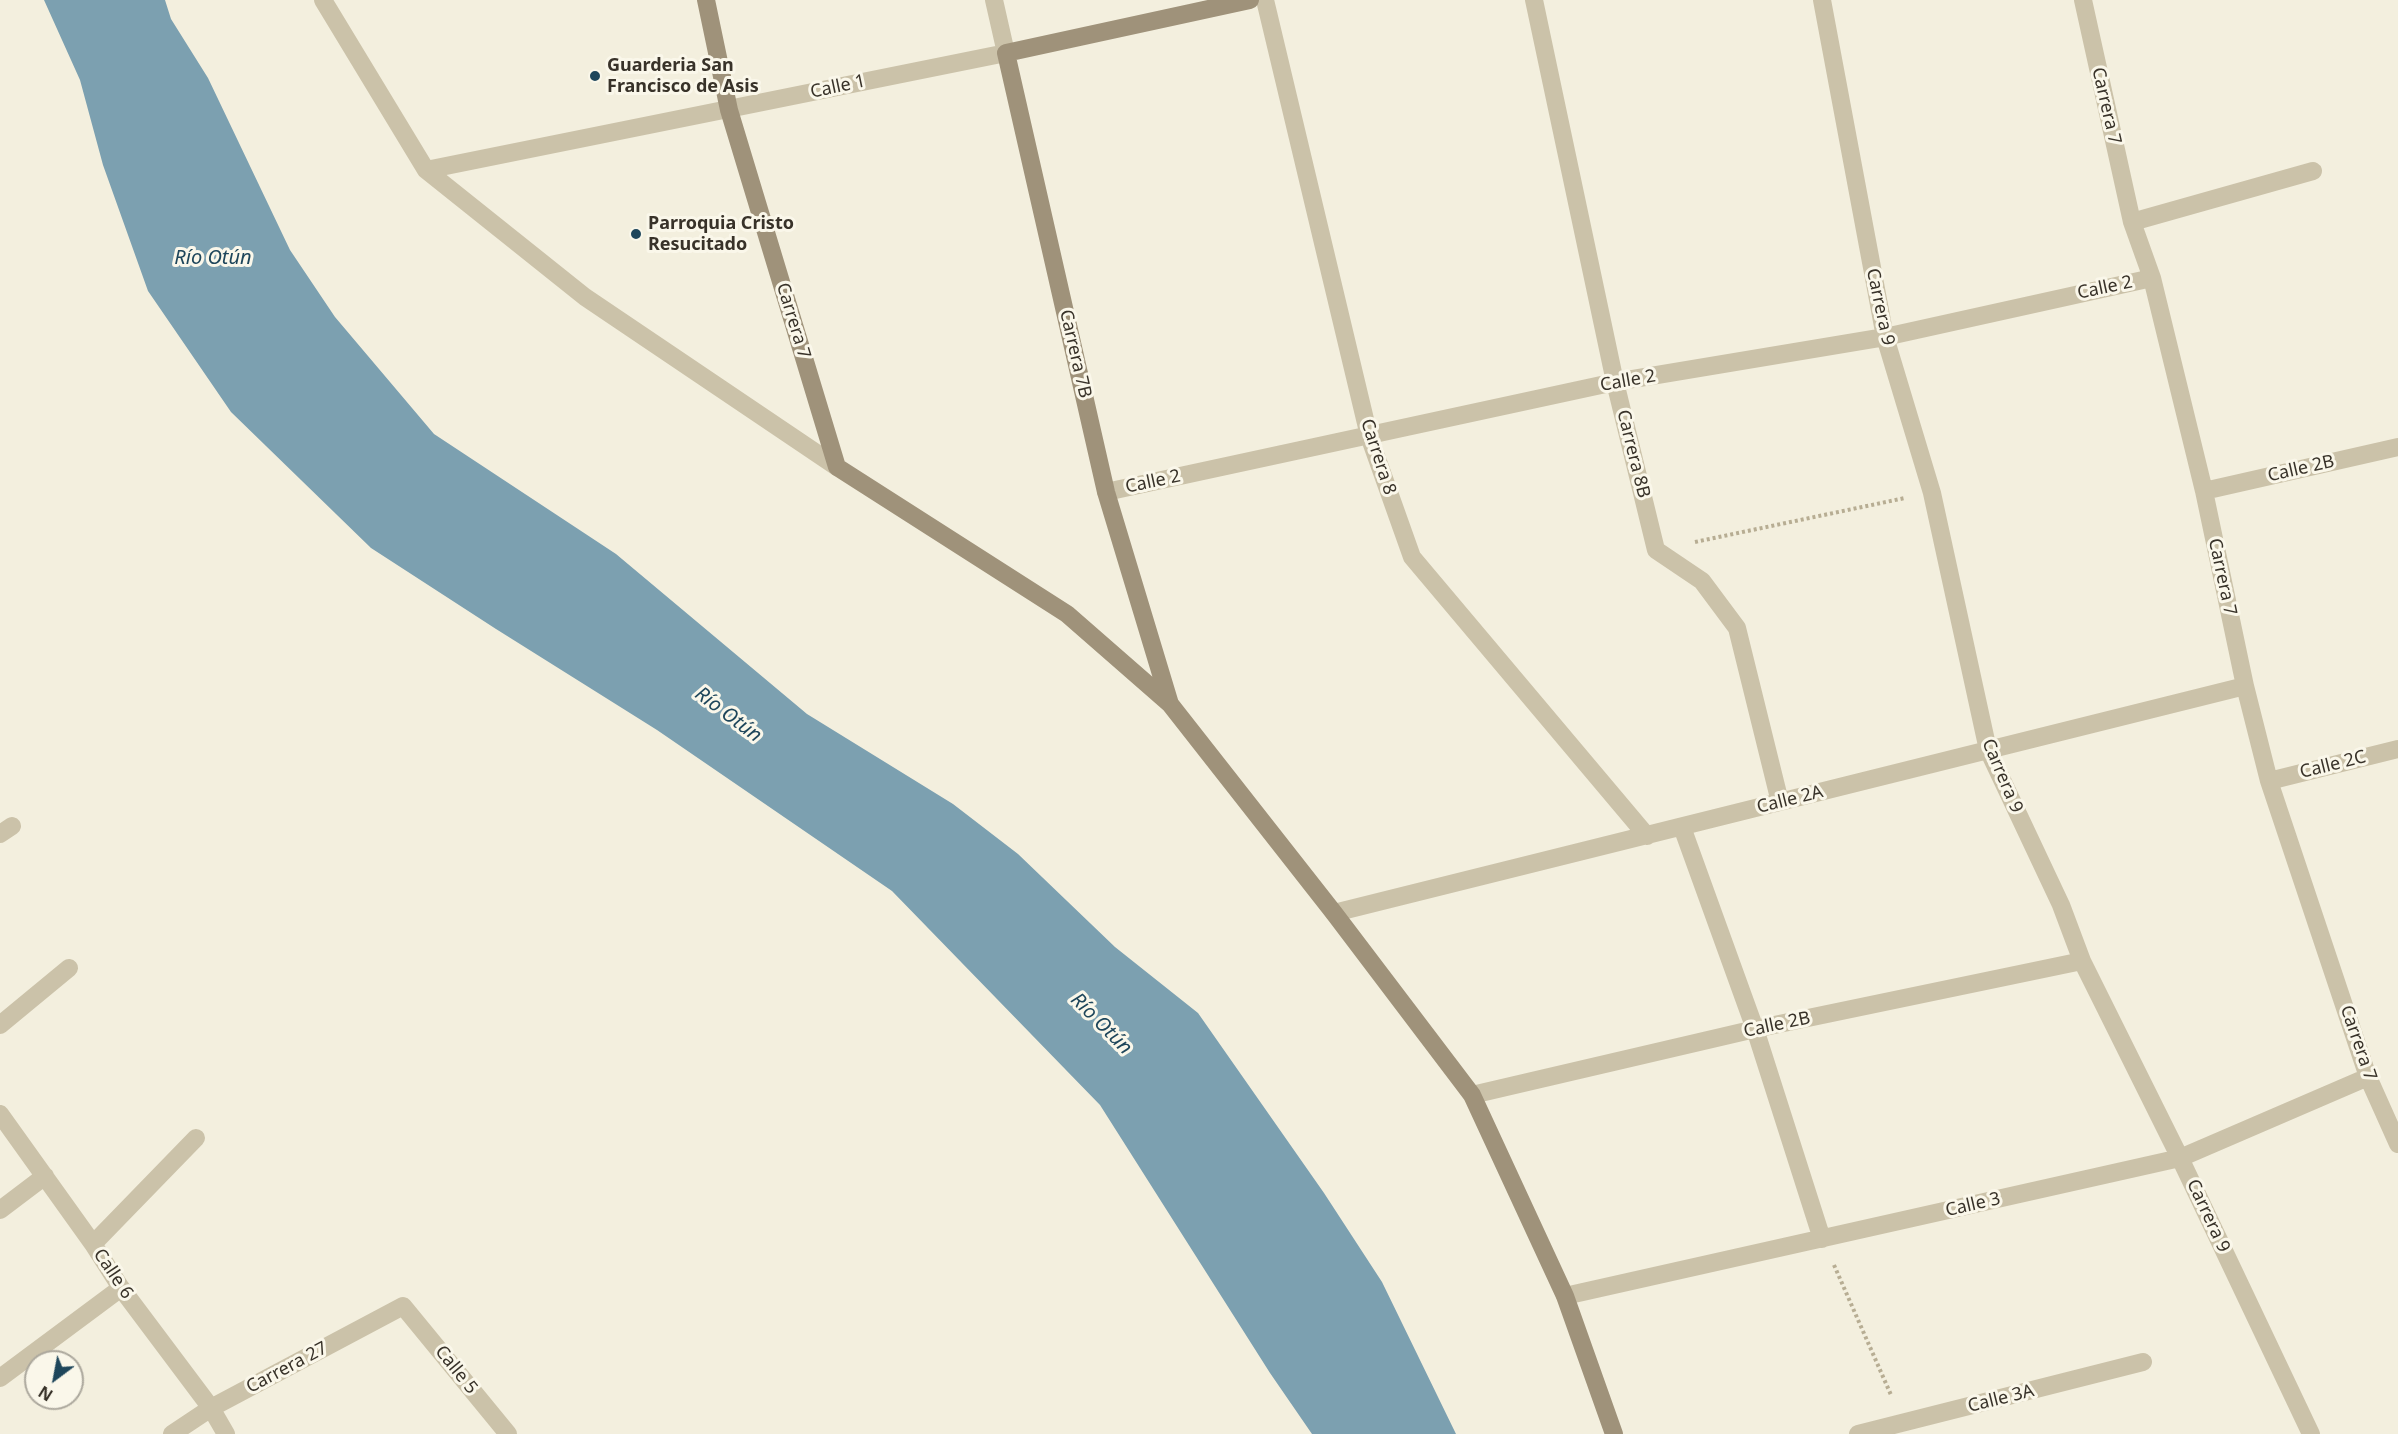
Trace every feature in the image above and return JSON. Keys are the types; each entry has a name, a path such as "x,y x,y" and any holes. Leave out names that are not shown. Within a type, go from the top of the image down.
{"main road":[{"name":"Carrera 7","path":"706,0 729,110 837,467"},
{"name":"Calle 1","path":"1006,52 1250,0"},
{"name":"Carrera 7B","path":"1006,52 1106,492 1170,704"},
{"path":"837,467 1067,614 1170,704 1335,913 1473,1095 1565,1296 1614,1434"}],"street":[{"path":"323,0 426,170 585,297 837,467"},
{"name":"Carrera 7B","path":"994,0 1006,52"},
{"name":"Carrera 8","path":"1265,0 1369,436 1412,557 1647,836"},
{"name":"Carrera 8B","path":"1534,0 1616,382 1656,550"},
{"name":"Carrera 9","path":"1822,0 1885,337 1932,492 1988,750 2061,905 2082,961 2180,1158 2311,1434"},
{"name":"Carrera 7","path":"2083,0 2132,222 2152,278 2204,491 2245,686 2269,782 2368,1077 2398,1144"},
{"name":"Calle 1","path":"426,170 1006,52"},
{"path":"2132,222 2313,171"},
{"name":"Calle 2","path":"1106,492 1616,382 1885,337 2152,278"},
{"name":"Calle 2B","path":"2204,491 2398,447"},
{"path":"1656,550 1702,581 1737,628 1780,802"},
{"name":"Calle 2A","path":"1335,913 2245,686"},
{"name":"Calle 2C","path":"2269,782 2398,749"},
{"path":"1682,827 1755,1029 1822,1239"},
{"name":"Calle 2B","path":"1473,1095 1755,1029 2082,961"},
{"path":"0,1025 69,968"},
{"name":"Calle 3","path":"1565,1296 2180,1158 2368,1077"},
{"name":"Calle 6","path":"0,1114 93,1244 121,1288 211,1408 226,1434"},
{"path":"93,1244 196,1137"},
{"path":"0,1210 45,1176"},
{"path":"0,1378 121,1288"},
{"name":"Carrera 27","path":"172,1434 211,1408 404,1306"},
{"name":"Calle 5","path":"404,1306 508,1434"},
{"name":"Calle 3A","path":"1858,1434 1911,1429 2143,1362"}],"path":[{"path":"1656,550 1932,492"},
{"path":"1822,1239 1911,1429"}],"water":[{"name":"Río Otún","path":"44,0 165,0 171,19 208,78 290,250 335,317 434,434 616,554 807,714 953,804 1018,854 1115,947 1198,1013 1324,1193 1382,1282 1456,1434 1312,1434 1270,1373 1100,1105 892,891 657,730 371,548 231,412 148,291 103,165 80,80"}],"place":[{"name":"Guarderia San Francisco de Asis","path":"595,76"},
{"name":"Parroquia Cristo Resucitado","path":"636,234"}]}
